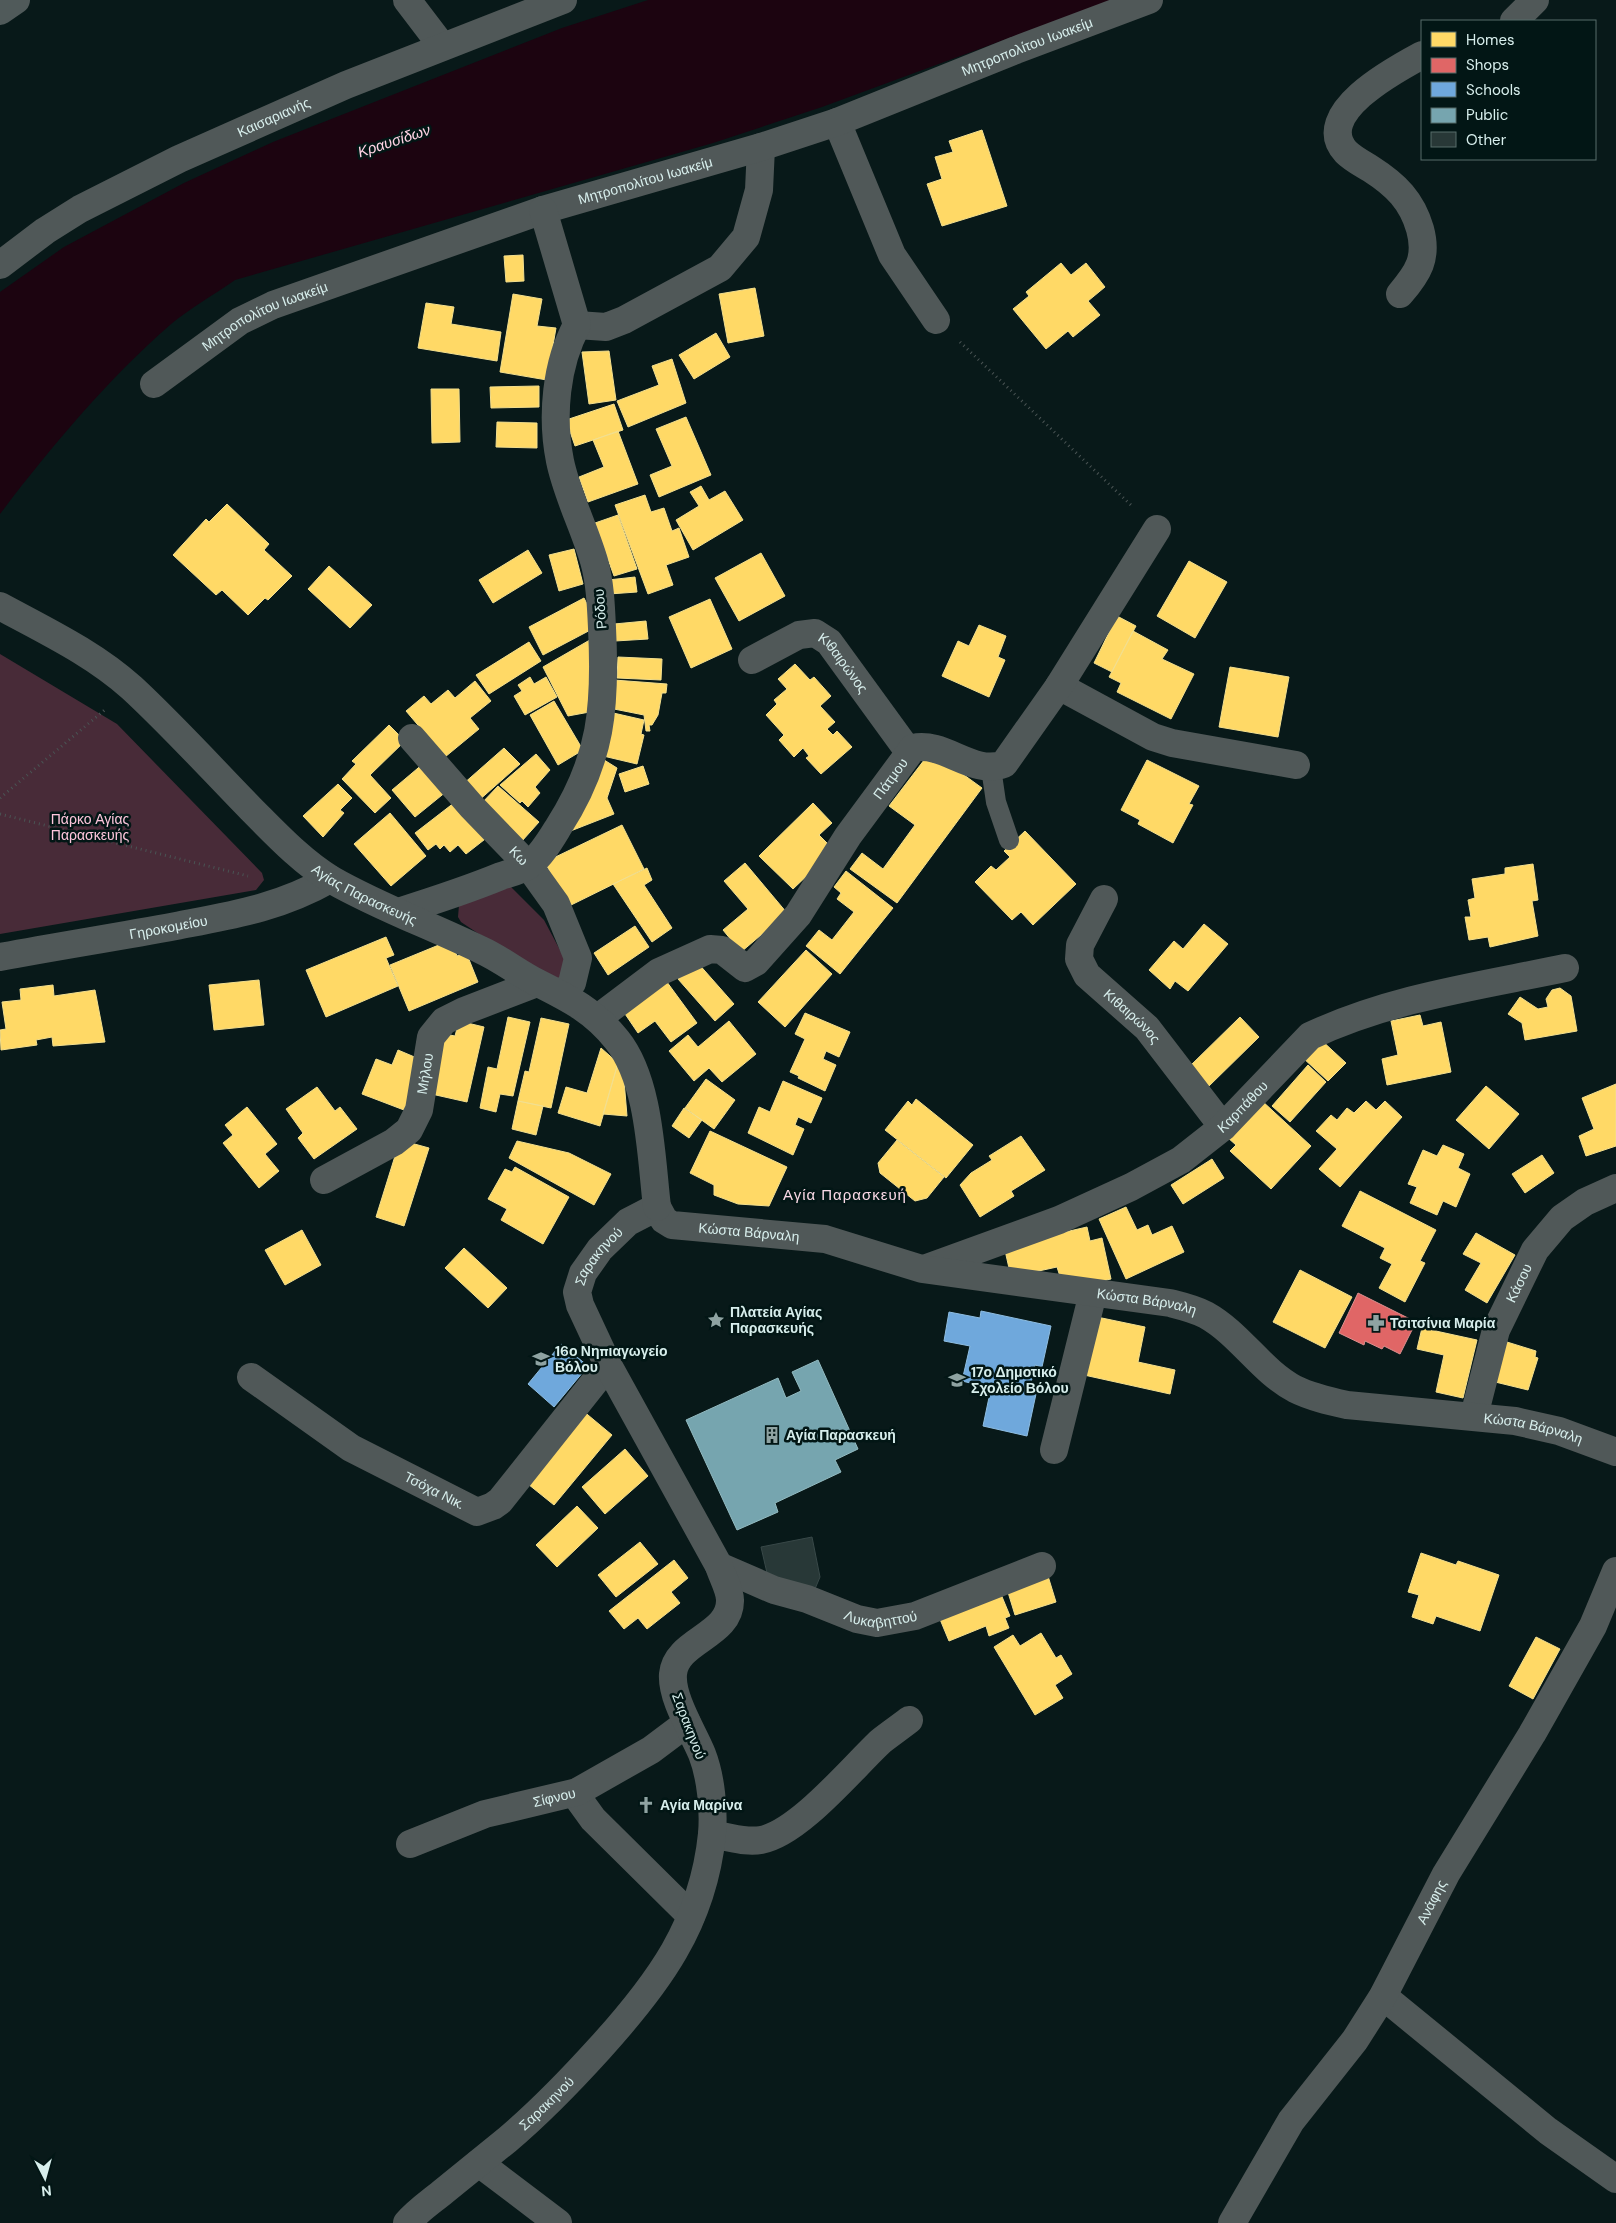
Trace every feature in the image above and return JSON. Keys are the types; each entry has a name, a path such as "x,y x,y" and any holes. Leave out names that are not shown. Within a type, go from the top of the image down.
{"main road":[{"path":"0,12 16,0"}],"street":[{"path":"407,0 442,46"},
{"name":"Καισαριανής","path":"0,265 45,231 80,208 148,174 291,108 442,46 563,0"},
{"name":"Μητροπολίτου Ιωακείμ","path":"154,384 240,321 273,305 543,210 761,147 837,122 998,57 1149,0"},
{"path":"1515,20 1535,0"},
{"path":"1400,294 1416,275 1423,255 1421,235 1415,212 1402,193 1384,177 1345,151 1340,141 1338,129 1341,114 1362,94 1393,70 1421,56"},
{"path":"837,122 892,255 936,320"},
{"path":"543,210 578,325 606,327 624,320 720,268 746,237 759,190 761,147"},
{"name":"Ρόδου","path":"398,912 463,891 528,865 548,843 579,791 592,764 602,710 605,678 600,592 594,562 560,461 557,438 556,406 564,355 566,346 578,325"},
{"path":"991,768 1004,764 1059,686 1157,530"},
{"name":"Αγίας Παρασκευής","path":"0,606 82,651 131,688 284,842 330,879 483,951 537,983 563,994 598,1018 624,1050 637,1080 646,1120 657,1207"},
{"name":"Κιθαιρώνος","path":"752,660 799,635 815,633 829,642 909,752"},
{"path":"1059,686 1154,737 1172,743 1296,765"},
{"name":"Κω","path":"412,738 472,807 528,865 556,904 578,958 572,983 563,994"},
{"name":"Πάτμου","path":"598,1018 659,972 710,949 722,950 745,968 756,962 798,915 848,836 913,748 927,746 991,768"},
{"name":"Γηροκομείου","path":"0,956 93,942 240,914 278,904 330,879"},
{"name":"Κιθαιρώνος","path":"1104,899 1080,945 1079,959 1087,974 1147,1028 1223,1127"},
{"name":"Καρπάθου","path":"922,1269 1059,1220 1131,1187 1181,1160 1223,1127 1310,1036 1326,1028 1391,1004 1565,968"},
{"name":"Μήλου","path":"324,1180 394,1142 409,1130 419,1110 432,1037 444,1021 464,1011 537,983"},
{"name":"Κάσου","path":"1474,1416 1496,1330 1535,1250 1562,1218 1585,1202 1616,1188"},
{"name":"Κώστα Βάρναλη","path":"657,1207 664,1220 672,1225 825,1239 922,1269 1170,1303 1206,1315 1218,1323 1281,1380 1295,1389 1323,1400 1347,1405 1515,1421 1559,1431 1616,1452"},
{"name":"Σαρακηνού","path":"407,2223 555,2096 633,2010 664,1970 682,1939 701,1891 712,1835 708,1779 702,1755 687,1723 674,1688 673,1674 678,1660 723,1622 728,1614 730,1599 719,1566 608,1365 580,1305 577,1292 579,1281 600,1249 628,1222 657,1207"},
{"path":"1054,1450 1093,1292"},
{"name":"Τσόχα Νικ.","path":"251,1377 351,1448 477,1512 500,1501 608,1365"},
{"name":"Λυκαβηττού","path":"719,1566 774,1590 807,1599 857,1619 877,1623 915,1616 1042,1566"},
{"name":"Ανάφης","path":"1232,2223 1291,2121 1355,2040 1383,1996 1446,1874 1532,1734 1593,1626 1616,1571"},
{"path":"712,1835 752,1841 762,1840 779,1833 813,1807 882,1740 909,1720"},
{"name":"Σίφνου","path":"410,1844 485,1814 577,1792 651,1750 687,1723"},
{"path":"577,1792 580,1801 593,1819 691,1916"},
{"path":"1383,1996 1548,2131 1616,2179"},
{"path":"479,2163 558,2223"}],"lane":[{"path":"991,768 996,802 1009,840"}],"path":[{"path":"936,320 1157,530"},
{"path":"0,798 131,688"},
{"path":"0,814 254,878"}],"green space":[{"name":"Πάρκο Αγίας Παρασκευής","path":"0,654 117,724 262,873 264,880 256,890 0,934"},
{"path":"506,882 544,920 568,965 559,980 546,979 461,922 458,917 459,905"}],"water":[{"name":"Κραυσίδων","path":"648,0 1112,0 822,107 713,143 235,280 170,325 124,368 59,439 0,514 0,292 64,247 184,183 273,142 562,28"}],"building: Homes":[{"path":"982,130 1007,206 942,226 927,184 942,179 935,157 953,152 949,141"},
{"path":"523,255 524,281 506,282 504,256"},
{"path":"1061,263 1071,275 1086,263 1105,287 1088,301 1100,315 1073,337 1068,331 1046,349 1013,309 1029,296 1026,292"},
{"path":"755,288 764,336 728,343 719,294"},
{"path":"513,294 542,299 537,326 556,328 547,380 500,372"},
{"path":"426,303 454,307 451,324 501,332 497,361 418,348"},
{"path":"716,333 730,357 694,379 679,355"},
{"path":"609,351 616,400 589,404 582,352"},
{"path":"672,359 686,403 628,427 617,401 659,385 652,366"},
{"path":"539,386 539,407 491,408 490,387"},
{"path":"431,389 459,389 460,442 432,443"},
{"path":"614,404 623,430 575,446 566,420"},
{"path":"686,417 711,475 659,497 650,475 672,466 656,429"},
{"path":"497,422 537,423 537,448 496,447"},
{"path":"618,431 638,484 588,502 579,477 604,467 593,440"},
{"path":"701,486 709,500 725,491 743,520 693,550 676,520 699,506 690,492"},
{"path":"645,495 651,512 664,508 672,531 679,528 689,557 666,565 673,585 648,594 615,505"},
{"path":"227,504 269,544 264,550 292,576 268,600 265,598 248,615 222,590 216,595 173,555 206,519 209,522"},
{"path":"618,515 637,569 614,576 595,523"},
{"path":"574,549 583,584 559,591 549,555"},
{"path":"528,550 542,573 493,603 479,580"},
{"path":"761,553 785,596 739,621 715,578"},
{"path":"1189,561 1227,582 1195,638 1157,616"},
{"path":"329,566 372,605 350,628 308,589"},
{"path":"635,577 637,592 609,594 608,580"},
{"path":"584,598 598,626 543,655 529,627"},
{"path":"710,599 732,649 691,668 669,617"},
{"path":"1117,616 1136,626 1112,672 1094,663"},
{"path":"646,621 648,639 615,641 614,624"},
{"path":"979,625 1006,636 998,657 1005,660 989,697 942,676 958,641 969,646"},
{"path":"1133,631 1168,650 1162,659 1194,674 1171,719 1117,692 1121,683 1109,677"},
{"path":"595,637 595,711 568,716 543,667"},
{"path":"529,642 541,661 489,694 476,675"},
{"path":"618,657 662,659 661,680 617,678"},
{"path":"795,664 810,680 814,677 831,696 820,706 835,722 827,729 833,735 837,731 852,747 821,774 806,758 809,756 803,748 794,757 779,740 784,735 766,715 777,704 774,700 787,689 778,679"},
{"path":"1230,667 1289,677 1278,737 1219,727"},
{"path":"530,677 534,684 546,677 557,697 525,715 514,696 522,691 518,685"},
{"path":"614,680 667,684 666,693 662,693 658,715 652,725 649,725 650,731 646,731 644,715 609,708"},
{"path":"475,681 491,701 470,718 479,729 445,757 406,711 424,696 431,704 448,690 455,698"},
{"path":"554,701 583,750 558,765 530,715"},
{"path":"609,712 644,720 641,734 644,735 637,764 599,755"},
{"path":"389,725 405,741 370,775 391,798 375,813 342,779 356,764 352,761"},
{"path":"504,748 520,764 477,802 462,785"},
{"path":"931,751 982,788 897,903 850,869 862,853 883,869 915,825 889,806"},
{"path":"536,754 550,770 535,787 540,793 528,807 522,801 520,803 500,785"},
{"path":"601,758 617,768 607,798 614,814 568,832"},
{"path":"1147,760 1199,786 1189,804 1193,805 1173,843 1138,824 1140,820 1121,810"},
{"path":"424,763 447,791 415,817 392,790"},
{"path":"643,766 649,784 625,792 619,774"},
{"path":"338,784 352,798 340,810 344,813 323,837 303,816"},
{"path":"498,786 539,822 522,841 481,804"},
{"path":"459,799 489,836 466,854 458,845 450,852 444,845 440,849 436,844 428,850 415,833"},
{"path":"813,803 832,823 819,835 834,850 793,889 759,856"},
{"path":"390,813 426,856 391,886 354,844"},
{"path":"622,825 644,869 567,907 545,862"},
{"path":"1025,831 1076,884 1033,925 1021,912 1012,920 975,882 991,866 996,870 1010,857 1004,851"},
{"path":"745,863 787,913 741,952 723,930 748,909 724,881"},
{"path":"1533,864 1538,900 1532,901 1538,936 1490,947 1488,937 1469,940 1465,917 1471,917 1468,900 1475,898 1472,879 1505,874 1505,868"},
{"path":"647,868 652,880 644,885 672,928 652,942 613,884"},
{"path":"846,871 893,908 840,974 806,946 819,930 832,940 854,912 837,899 841,893 834,887"},
{"path":"1204,924 1228,944 1188,991 1175,981 1170,989 1149,970 1174,941 1183,949"},
{"path":"635,926 649,947 608,975 594,953"},
{"path":"386,937 394,955 386,958 398,986 326,1017 306,970"},
{"path":"451,940 457,956 466,952 478,982 409,1011 390,965"},
{"path":"806,950 832,974 785,1027 758,1002"},
{"path":"697,962 734,1004 715,1021 678,979"},
{"path":"664,978 697,1023 671,1042 655,1021 638,1033 621,1008"},
{"path":"259,980 264,1025 214,1030 209,985"},
{"path":"53,985 54,996 95,990 105,1042 53,1046 52,1037 36,1040 37,1045 1,1050 0,1030 6,1029 2,1002 21,1000 20,989"},
{"path":"1560,988 1571,996 1577,1031 1525,1040 1522,1023 1508,1014 1520,997 1538,1009 1548,1007 1546,999 1552,990"},
{"path":"805,1013 850,1032 839,1057 826,1051 823,1059 836,1065 825,1091 790,1072 805,1039 795,1034"},
{"path":"1420,1015 1423,1026 1441,1022 1451,1072 1387,1085 1382,1059 1398,1055 1391,1021"},
{"path":"508,1017 530,1022 513,1096 500,1094 496,1112 480,1108 488,1067 497,1069"},
{"path":"1240,1017 1259,1037 1208,1087 1189,1067"},
{"path":"541,1018 569,1024 551,1108 518,1101 525,1071 529,1072"},
{"path":"459,1021 484,1027 467,1102 427,1093 440,1033 455,1036"},
{"path":"729,1021 756,1054 722,1082 709,1068 694,1081 669,1051 688,1035 698,1047"},
{"path":"1319,1038 1346,1063 1328,1081 1302,1057"},
{"path":"601,1048 618,1063 600,1126 558,1113 566,1087 587,1093"},
{"path":"398,1050 424,1061 404,1110 362,1094 376,1059 392,1065"},
{"path":"618,1063 623,1068 627,1116 603,1114"},
{"path":"1308,1065 1326,1082 1290,1122 1272,1106"},
{"path":"706,1079 735,1100 714,1129 685,1108"},
{"path":"783,1081 822,1098 811,1123 798,1117 795,1125 804,1129 793,1155 748,1133 759,1107 770,1112"},
{"path":"1616,1084 1616,1146 1586,1156 1579,1136 1594,1129 1582,1098"},
{"path":"1486,1086 1519,1114 1489,1149 1456,1120"},
{"path":"317,1087 335,1111 340,1107 357,1129 314,1159 298,1138 303,1133 286,1109"},
{"path":"916,1099 973,1145 946,1178 885,1130 908,1101 912,1105"},
{"path":"1261,1100 1311,1146 1271,1189 1230,1151 1236,1145 1227,1137"},
{"path":"518,1101 543,1106 536,1135 512,1129"},
{"path":"1366,1101 1376,1110 1385,1101 1402,1117 1340,1187 1319,1169 1337,1149 1316,1131 1331,1115 1337,1120 1347,1108 1354,1113"},
{"path":"247,1107 277,1144 265,1154 279,1171 259,1188 223,1143 233,1135 225,1125"},
{"path":"684,1108 702,1120 689,1138 672,1126"},
{"path":"710,1131 787,1167 769,1206 738,1204 714,1195 714,1185 690,1173"},
{"path":"1021,1136 1045,1170 1011,1191 1014,1196 980,1217 960,1185 971,1173 992,1160 989,1156"},
{"path":"400,1140 429,1148 404,1226 376,1217"},
{"path":"897,1140 944,1177 927,1198 915,1201 880,1173 878,1163"},
{"path":"517,1141 569,1153 611,1174 594,1205 509,1158"},
{"path":"1443,1145 1464,1154 1458,1168 1470,1174 1456,1207 1443,1201 1437,1215 1410,1203 1417,1187 1408,1184 1423,1150 1437,1156"},
{"path":"1542,1155 1554,1173 1525,1193 1512,1174"},
{"path":"1212,1159 1224,1178 1183,1204 1171,1185"},
{"path":"515,1167 569,1197 543,1244 501,1220 507,1209 488,1199 505,1169 512,1172"},
{"path":"1360,1191 1436,1230 1420,1261 1425,1263 1405,1302 1379,1288 1392,1264 1380,1258 1385,1248 1342,1226"},
{"path":"1126,1207 1137,1230 1148,1225 1152,1235 1172,1226 1184,1252 1126,1279 1099,1219"},
{"path":"1087,1227 1090,1241 1102,1238 1111,1279 1075,1287 1063,1286 1057,1267 1011,1277 1004,1246"},
{"path":"302,1230 321,1265 285,1285 265,1250"},
{"path":"1476,1233 1515,1255 1487,1303 1465,1290 1481,1263 1463,1254"},
{"path":"464,1248 507,1288 488,1308 445,1268"},
{"path":"1300,1270 1352,1297 1325,1348 1273,1322"},
{"path":"1097,1317 1145,1327 1138,1362 1175,1370 1170,1394 1084,1375"},
{"path":"1422,1328 1477,1340 1463,1398 1436,1392 1444,1355 1417,1349"},
{"path":"1507,1342 1536,1351 1535,1357 1538,1358 1528,1390 1487,1380"},
{"path":"582,1410 612,1435 554,1505 523,1480"},
{"path":"625,1449 648,1476 605,1514 582,1487"},
{"path":"577,1506 598,1528 557,1567 536,1545"},
{"path":"640,1542 658,1564 616,1597 598,1575"},
{"path":"1421,1553 1456,1565 1458,1561 1499,1575 1480,1631 1436,1616 1433,1624 1412,1617 1419,1595 1408,1592"},
{"path":"674,1560 688,1578 671,1592 680,1603 647,1629 638,1618 624,1629 609,1611"},
{"path":"1048,1576 1056,1602 1015,1615 1007,1589"},
{"path":"998,1587 1010,1616 1005,1618 1009,1628 989,1636 986,1626 949,1641 937,1612"},
{"path":"1041,1633 1056,1658 1061,1655 1072,1674 1055,1685 1063,1698 1035,1715 994,1647 1013,1635 1020,1646"},
{"path":"1536,1637 1560,1649 1533,1699 1509,1686"}],"building: Shops":[{"path":"1358,1293 1412,1320 1409,1326 1413,1328 1400,1354 1384,1346 1382,1349 1365,1341 1364,1345 1339,1333"}],"building: Schools":[{"path":"981,1311 1051,1326 1042,1367 1035,1365 1029,1392 1036,1394 1027,1436 983,1426 991,1388 962,1381 970,1346 944,1341 949,1312 980,1318"},
{"path":"561,1344 588,1366 554,1407 528,1384"}],"building: Public":[{"name":"Αγία Παρασκευή","path":"818,1360 858,1449 835,1460 841,1472 775,1503 778,1512 737,1530 686,1420 778,1378 786,1398 801,1391 792,1372"}],"building: Other":[{"path":"812,1537 820,1577 812,1596 770,1586 761,1547"}],"place":[{"name":"Πλατεία Αγίας Παρασκευής","path":"716,1320"},
{"name":"Τσιτσίνια Μαρία","path":"1376,1323"},
{"name":"16ο Νηπιαγωγείο Βόλου","path":"541,1359"},
{"name":"17ο Δημοτικό Σχολείο Βόλου","path":"957,1380"},
{"name":"Αγία Παρασκευή","path":"772,1435"},
{"name":"Αγία Μαρίνα","path":"646,1805"}],"district":[{"name":"Αγία Παρασκευή","path":"845,1195"}]}
